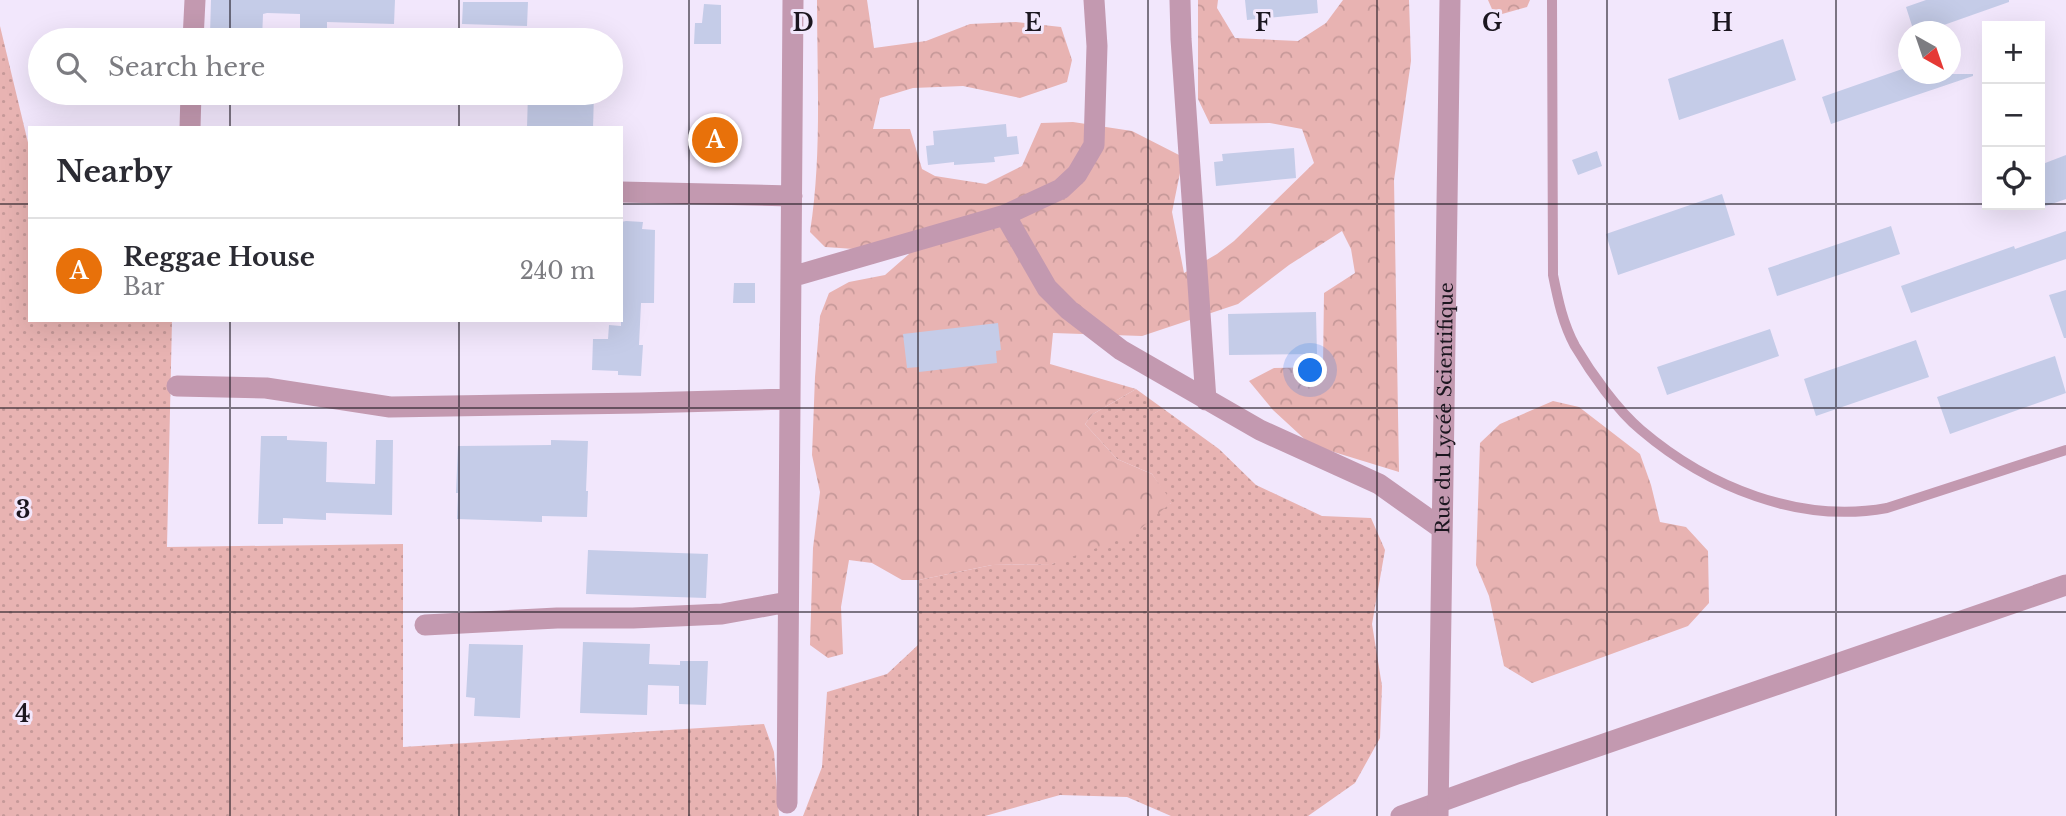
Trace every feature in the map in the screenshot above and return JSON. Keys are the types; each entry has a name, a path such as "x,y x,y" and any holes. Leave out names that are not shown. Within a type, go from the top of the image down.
{"street":[{"path":"194,28 195,0"},
{"path":"787,803 793,0"},
{"path":"791,277 1005,215 1061,189 1077,174 1094,145 1097,46 1094,0"},
{"path":"1180,0 1206,400"},
{"name":"Rue du Lycée Scientifique","path":"1438,809 1450,0"},
{"path":"190,126 191,105"},
{"path":"623,192 792,196"},
{"path":"1005,215 1047,288 1069,310 1121,350 1260,430 1379,484 1441,528"},
{"path":"177,386 266,388 390,407 790,399"},
{"path":"1401,816 1438,809 2066,585"},
{"path":"425,625 557,618 722,614 788,602"}],"lane":[{"path":"1552,0 1553,275 1560,310 1575,345 1616,405 1640,430 1690,466 1717,481 1798,508 1841,513 1887,508 2066,450"}],"green space":[{"path":"817,0 867,0 874,48 926,41 970,24 1016,22 1061,27 1072,60 1067,82 1020,98 963,86 913,88 880,98 873,129 910,129 922,169 935,176 986,184 1022,166 1041,123 1073,122 1132,131 1181,156 1172,212 1184,273 1234,241 1314,163 1302,129 1270,123 1210,124 1198,99 1198,0 1218,0 1217,8 1235,38 1298,41 1326,23 1343,0 1409,0 1411,61 1394,180 1399,472 1311,445 1273,410 1249,381 1274,368 1323,367 1324,293 1355,273 1351,249 1342,231 1289,265 1238,304 1142,336 1053,333 1050,364 1136,389 1093,414 1085,424 1117,459 1152,474 1172,502 1133,535 1052,564 992,565 919,580 902,580 872,563 849,560 841,607 843,654 828,658 810,645 813,548 820,492 812,455 820,316 829,293 849,282 885,275 909,254 897,237 854,249 825,247 810,232 817,145"},
{"path":"1488,0 1530,0 1527,7 1495,16"},
{"path":"0,26 28,143 28,322 172,322 167,547 403,544 403,747 764,724 774,752 779,816 0,816"},
{"path":"1136,389 1219,449 1256,485 1322,516 1371,518 1385,550 1372,624 1382,686 1380,738 1355,783 1308,816 1171,816 1127,797 1060,795 985,816 803,816 822,767 827,692 887,674 918,645 919,580 992,565 1052,564 1171,503 1152,474 1117,459 1085,424 1093,414"},
{"path":"1553,401 1579,407 1640,454 1660,522 1686,527 1708,551 1709,603 1688,626 1532,683 1504,666 1489,596 1476,565 1480,443 1500,424"}],"building":[{"path":"211,0 395,0 394,24 327,22 327,28 300,28 300,14 267,13 263,14 262,28 210,28"},
{"path":"1245,0 1317,0 1318,13 1247,20"},
{"path":"1926,0 2009,0 1955,21 1910,21 1906,7"},
{"path":"463,2 528,2 527,26 462,24"},
{"path":"704,4 721,5 721,44 694,44 695,23 702,23"},
{"path":"1783,39 1796,80 1679,120 1668,79"},
{"path":"1898,70 1898,84 1949,84 1831,124 1822,97"},
{"path":"1961,74 1973,76 1961,80"},
{"path":"528,105 594,105 593,126 527,126"},
{"path":"1006,124 1007,137 1017,136 1019,154 994,157 995,162 928,165 926,146 934,145 933,131"},
{"path":"1294,148 1296,178 1216,186 1214,162 1223,161 1222,154"},
{"path":"1597,151 1602,166 1578,175 1572,160"},
{"path":"2066,155 2066,199 2045,206 2045,163"},
{"path":"1722,194 1735,235 1618,275 1606,234"},
{"path":"623,222 643,222 642,229 655,230 654,303 641,303 641,376 618,375 618,371 592,370 593,339 608,339 609,325 621,326 623,322"},
{"path":"1891,226 1900,254 1777,296 1768,268"},
{"path":"2066,231 2066,259 1911,313 1901,286 2014,246 2015,249"},
{"path":"734,283 755,283 755,303 733,303"},
{"path":"2066,290 2066,338 2064,338 2049,295"},
{"path":"1316,312 1317,354 1229,355 1228,314"},
{"path":"998,323 1001,350 996,351 997,363 919,372 919,367 907,368 903,334"},
{"path":"1770,329 1779,356 1667,395 1657,367"},
{"path":"1916,340 1929,377 1816,416 1804,379"},
{"path":"2055,356 2066,393 1950,434 1937,397"},
{"path":"261,436 287,436 287,440 327,442 326,482 375,484 376,440 393,440 392,515 326,513 326,520 283,518 283,524 258,524"},
{"path":"551,440 588,441 587,517 542,516 542,522 457,519 458,446 551,445"},
{"path":"588,550 708,554 706,598 586,594"},
{"path":"583,642 650,644 649,664 680,665 680,661 708,661 706,705 679,704 679,686 648,685 647,715 580,713"},
{"path":"469,644 523,645 520,718 474,716 475,698 466,697"}],"place":[{"name":"Reggae House","path":"715,140"}]}
